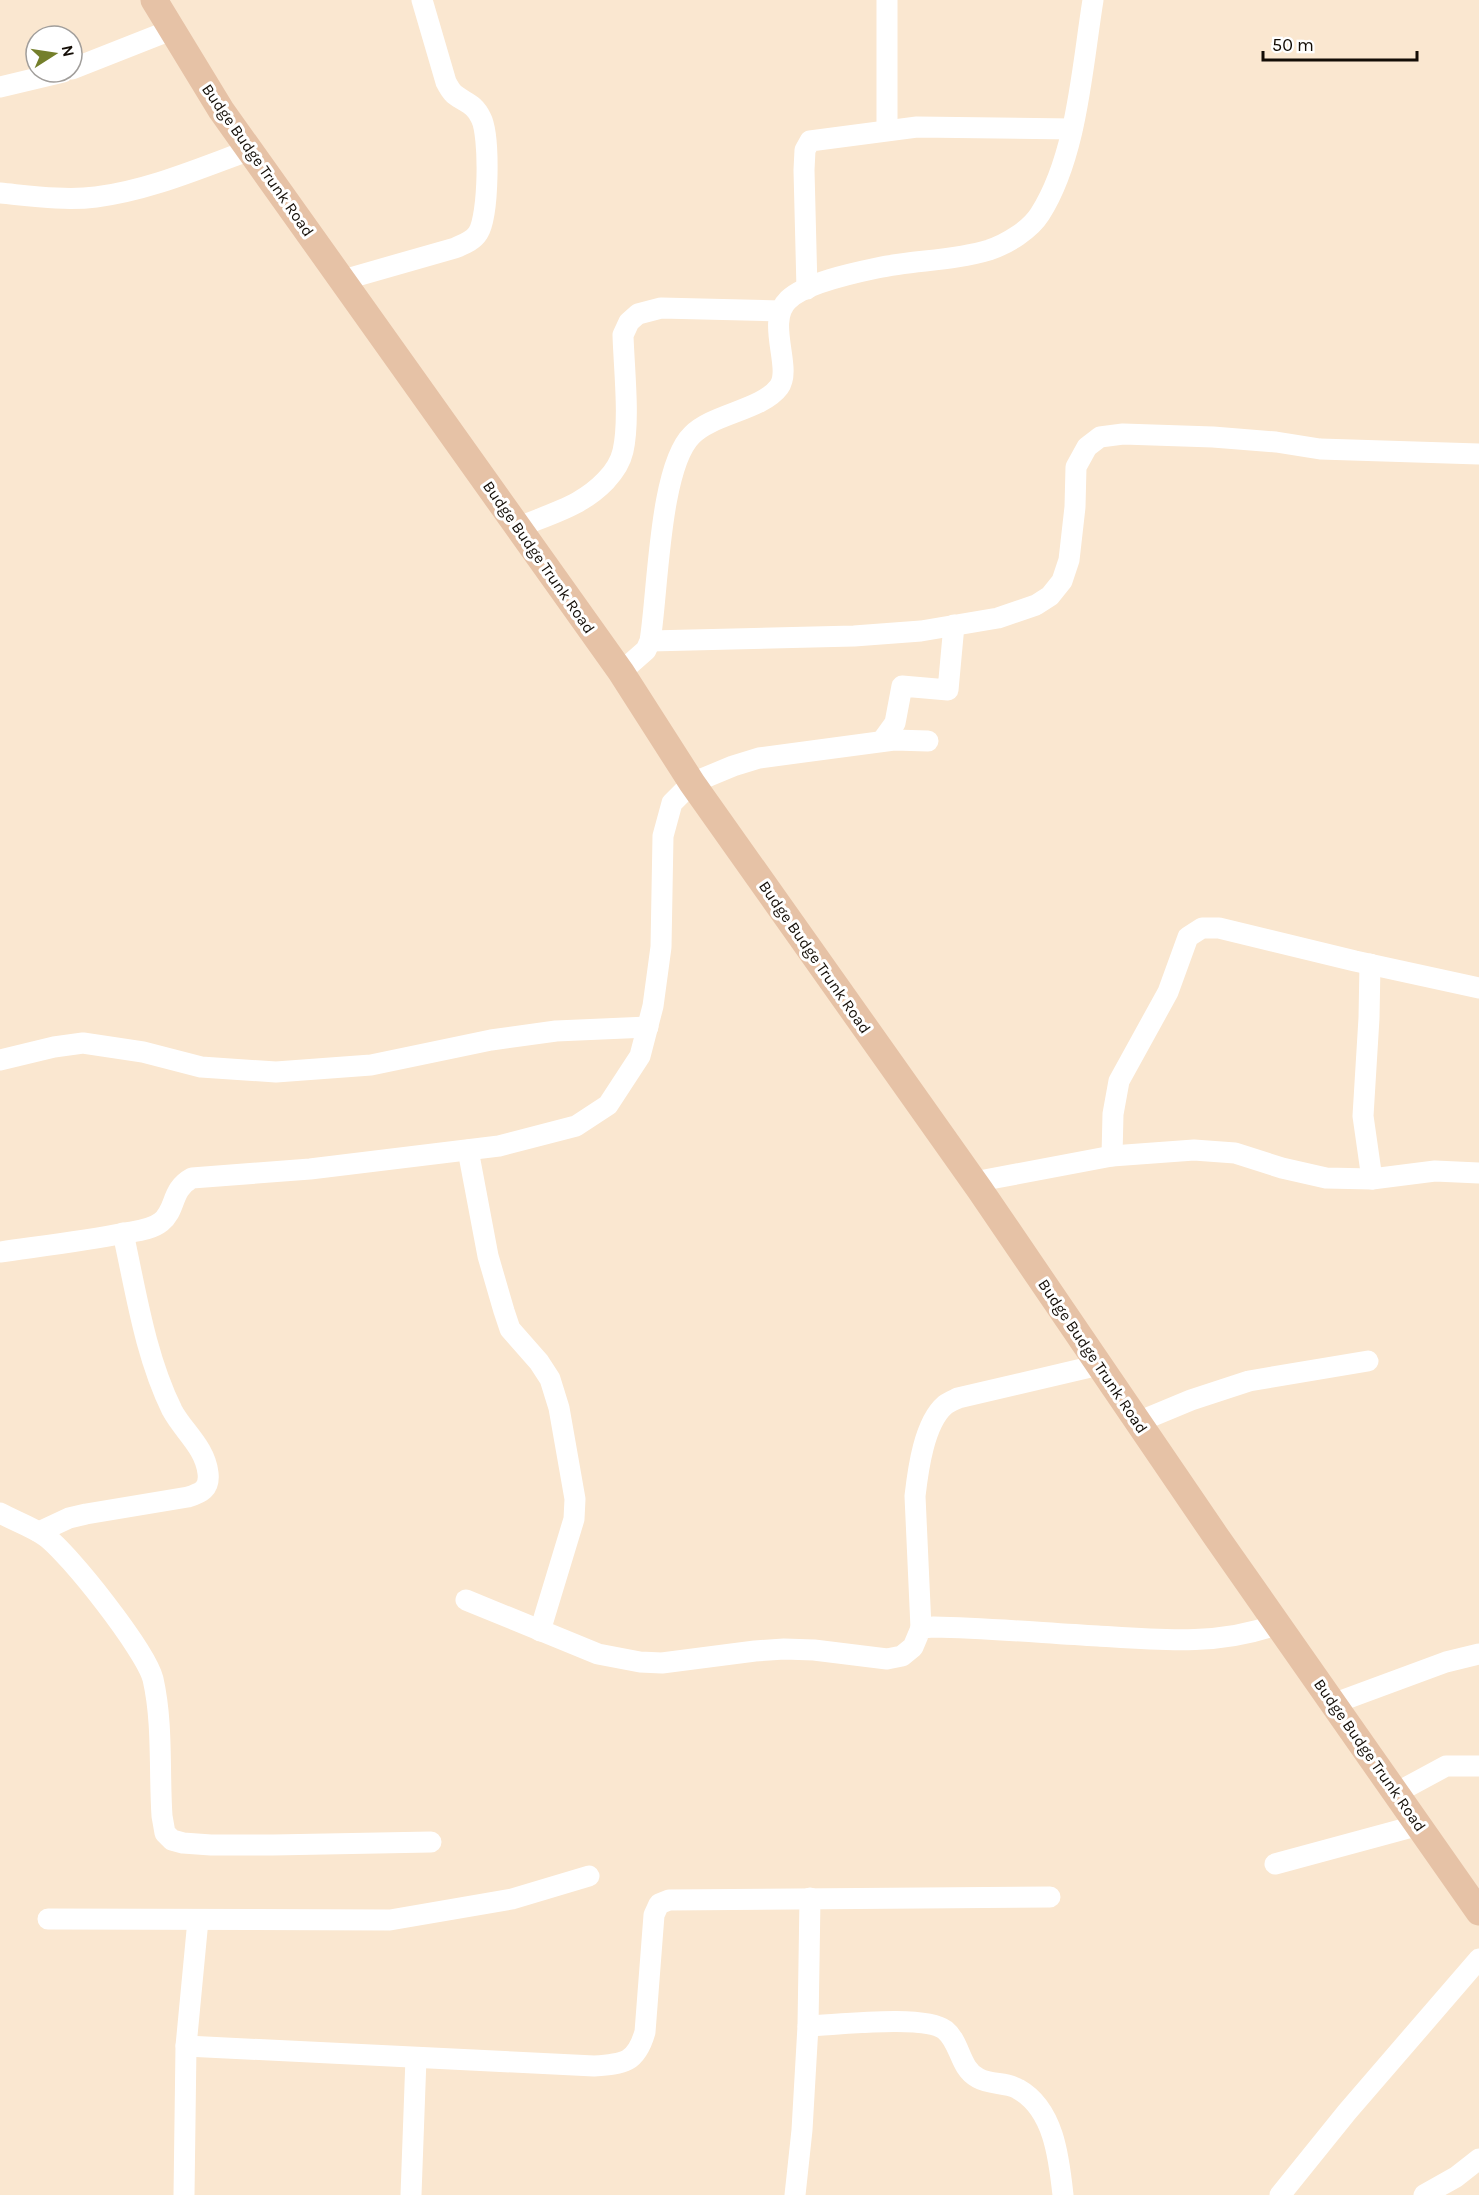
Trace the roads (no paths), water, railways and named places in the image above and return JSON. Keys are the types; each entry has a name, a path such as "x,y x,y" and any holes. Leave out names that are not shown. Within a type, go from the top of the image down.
{"main road":[{"name":"Budge Budge Trunk Road","path":"154,0 221,110 621,672 692,783 974,1182 1479,1912"}],"street":[{"path":"343,280 455,248 471,241 478,232 484,217 486,187 483,121 470,102 454,94 446,82 422,0"},
{"path":"887,0 887,130"},
{"path":"621,672 646,650 650,641 666,498 678,457 692,435 771,395 781,385 778,333 780,311 788,299 817,284 856,272 990,250 1016,237 1039,216 1059,177 1072,129 1093,0"},
{"path":"84,64 171,30"},
{"path":"0,87 24,81"},
{"path":"807,289 805,150 810,141 887,130 940,126 1072,129"},
{"path":"0,192 41,197 95,197 148,186 250,150"},
{"path":"519,527 578,502 599,487 614,471 622,453 625,429 623,336 629,322 638,314 661,308 780,311"},
{"path":"650,641 854,636 921,631 998,618 1036,605 1050,596 1062,581 1069,560 1075,507 1076,467 1087,447 1100,437 1123,434 1214,437 1320,448 1479,454"},
{"path":"882,741 896,723 902,686 948,690 954,626"},
{"path":"0,1252 151,1228 161,1222 167,1214 181,1184 192,1178 310,1169 499,1146 576,1126 608,1105 640,1056 653,1006 661,947 663,836 672,803 692,783 733,766 759,759 882,741 928,741"},
{"path":"1112,1156 1113,1114 1119,1081 1168,992 1188,937 1202,928 1219,928 1479,988"},
{"path":"1370,964 1363,1116 1372,1179"},
{"path":"0,1060 54,1047 83,1044 143,1052 201,1066 276,1072 370,1065 491,1040 556,1031 648,1027"},
{"path":"468,1150 488,1256 504,1311 510,1329 539,1362 550,1379 559,1408 575,1499 574,1519 540,1631"},
{"path":"974,1182 1112,1156 1194,1150 1235,1153 1282,1168 1326,1178 1372,1179 1435,1170 1479,1173"},
{"path":"39,1532 69,1518 188,1497 202,1492 207,1486 208,1473 202,1453 172,1411 149,1349 123,1233"},
{"path":"1138,1422 1191,1400 1249,1381 1368,1361"},
{"path":"466,1600 598,1654 640,1662 662,1663 784,1649 814,1650 887,1659 902,1656 913,1647 921,1628 915,1496 917,1474 933,1420 945,1405 958,1398 1099,1365"},
{"path":"0,1514 39,1532 59,1548 108,1607 142,1654 152,1676 158,1726 162,1816 165,1833 172,1840 211,1845 431,1842"},
{"path":"921,1628 972,1628 1176,1641 1256,1633 1278,1624"},
{"path":"1335,1703 1446,1662 1479,1653"},
{"path":"1396,1793 1446,1766 1479,1766"},
{"path":"1275,1864 1419,1825"},
{"path":"48,1919 390,1920 512,1899 589,1876"},
{"path":"186,2046 594,2066 618,2065 632,2058 641,2047 645,2032 654,1915 659,1904 669,1900 1050,1897"},
{"path":"795,2195 802,2130 808,2026 810,1898"},
{"path":"184,2195 186,2046 198,1920"},
{"path":"1280,2195 1347,2112 1479,1959"},
{"path":"808,2026 918,2022 936,2025 947,2032 956,2045 965,2067 978,2078 1016,2088 1033,2099 1050,2127 1060,2165 1063,2195"},
{"path":"411,2195 416,2058"},
{"path":"1424,2195 1456,2177 1479,2159"}]}
